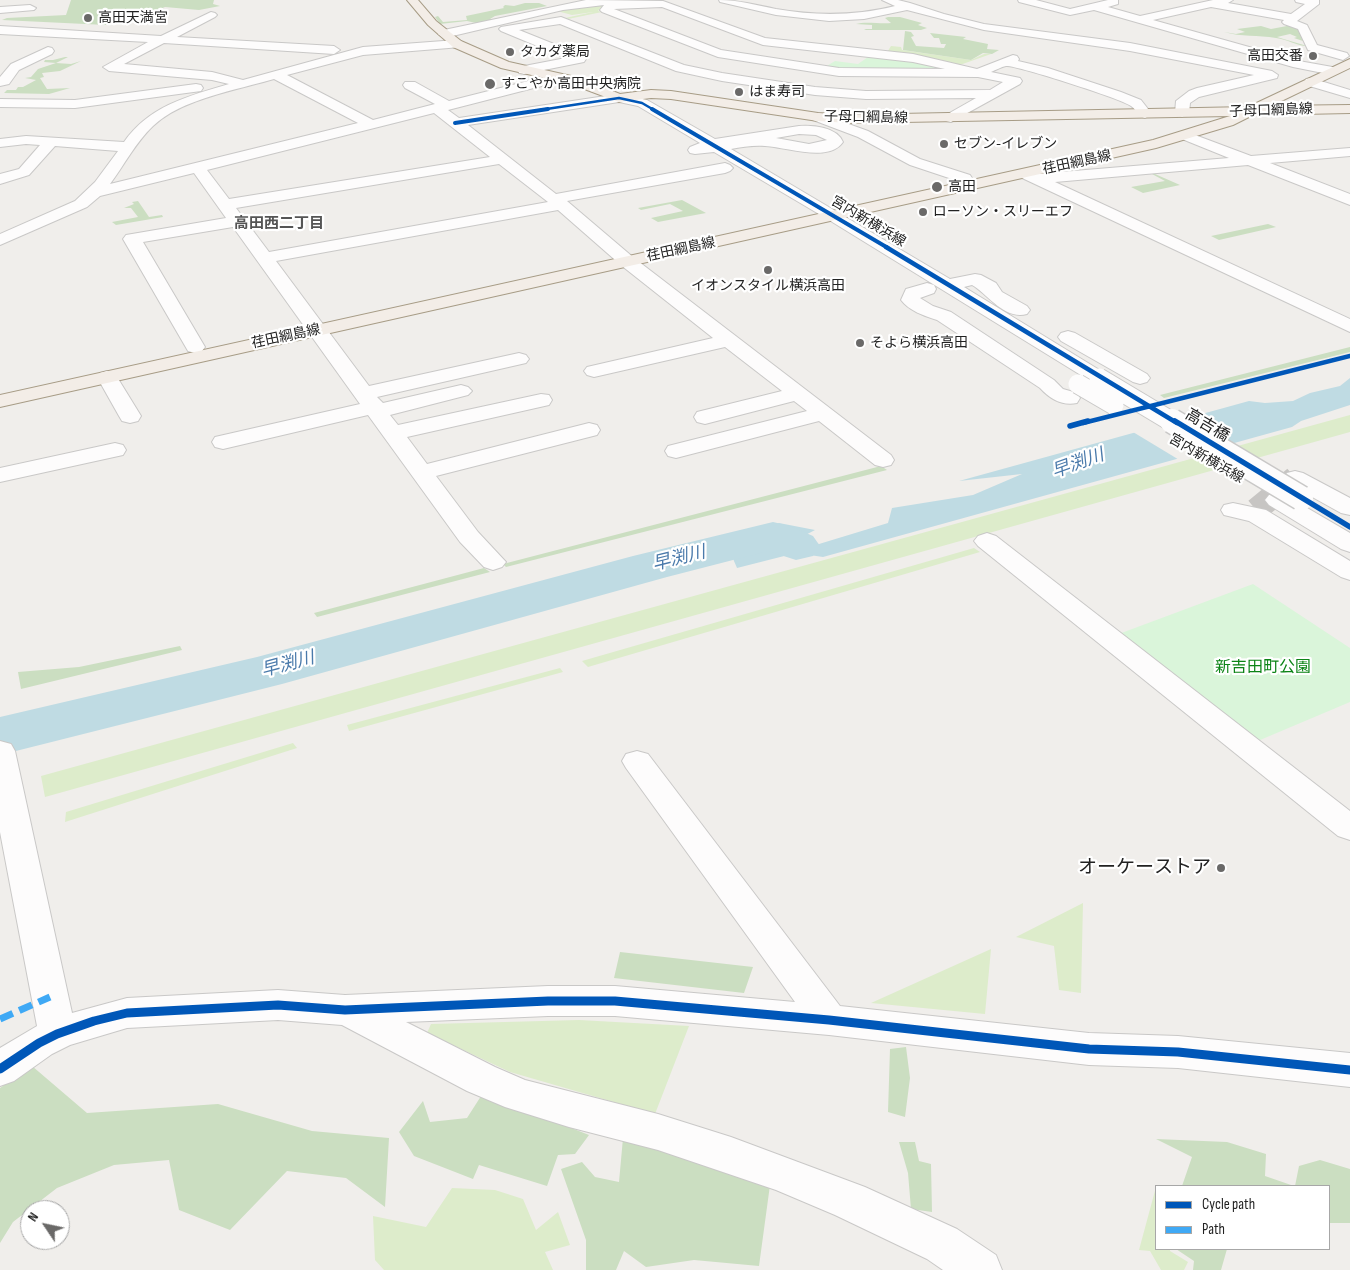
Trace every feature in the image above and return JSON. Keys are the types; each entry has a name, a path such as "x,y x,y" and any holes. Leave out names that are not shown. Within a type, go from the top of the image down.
{"main road":[{"path":"412,0 444,34 457,44 499,63 589,85 619,98"},
{"name":"荏田綱島線","path":"0,400 107,377 314,326 819,215 964,178 1139,140 1219,113 1316,68 1348,57"},
{"name":"荏田綱島線","path":"819,215 1031,177 1187,136 1228,122 1311,82 1333,71 1348,57"},
{"name":"子母口綱島線","path":"619,98 651,94 671,95 818,117 855,119 1349,109"},
{"name":"荏田綱島線","path":"0,389 196,347 314,326"}],"street":[{"path":"724,0 786,14 845,17 866,16 910,6"},
{"path":"887,0 941,17 984,27 1130,47 1272,75"},
{"path":"1023,0 1070,12 1122,0"},
{"path":"1138,19 1228,0"},
{"path":"1300,0 1316,2 1288,22 1303,26 1312,47 1348,57"},
{"path":"444,34 563,7 594,2 643,2"},
{"path":"951,118 1015,81 977,73 913,58 846,52 763,41 663,4 610,6 606,10 731,56 856,74 977,73 1009,61 1116,95 1136,103 1146,114"},
{"path":"1212,4 1293,18"},
{"path":"0,10 16,5 30,8"},
{"path":"1096,7 1297,64 1333,71"},
{"path":"211,14 109,67 212,76 245,83"},
{"path":"722,25 786,14"},
{"path":"524,70 580,59 506,29 561,20 680,68 701,73 836,94 994,94"},
{"path":"0,30 370,51 457,44"},
{"path":"634,50 684,40"},
{"path":"201,53 219,43"},
{"path":"0,82 4,81 14,69 52,51 19,49"},
{"path":"0,240 81,204 97,192 149,122 168,109 275,74 370,51 390,57"},
{"path":"786,87 846,52"},
{"path":"102,54 129,56"},
{"path":"166,72 184,62"},
{"path":"1182,113 1183,101 1194,94 1272,75 1297,64"},
{"path":"0,68 14,69"},
{"path":"97,192 372,125 554,76 584,72"},
{"path":"275,74 372,125"},
{"path":"1311,82 1350,94"},
{"path":"0,103 75,104 245,83"},
{"path":"410,85 442,107 455,123 557,202 623,258 883,460"},
{"path":"455,123 619,98"},
{"name":"宮内新横浜線","path":"619,98 642,103 716,146 819,215 927,289 913,293 910,300 926,310 944,316 1047,384 1056,393 1074,391 1270,502 1350,544"},
{"name":"宮内新横浜線","path":"619,98 623,106 725,168 819,215 948,285 1099,378"},
{"path":"818,117 863,134 916,162 964,178"},
{"path":"1187,136 1350,200"},
{"path":"695,150 774,138"},
{"path":"0,143 26,140 129,148"},
{"path":"0,179 24,172 52,142"},
{"path":"1031,177 1350,152"},
{"path":"225,205 502,159"},
{"path":"198,168 469,537 493,562"},
{"path":"265,258 725,168"},
{"path":"1031,177 1350,326"},
{"path":"196,347 132,240 237,221"},
{"path":"948,285 975,279 989,287 995,296 1140,378"},
{"path":"594,372 729,340"},
{"path":"223,442 372,404 519,359"},
{"path":"107,377 130,416"},
{"name":"高吉橋","path":"1099,378 1270,502"},
{"path":"372,404 497,383"},
{"path":"705,417 797,394"},
{"path":"394,433 541,400"},
{"path":"676,451 822,414"},
{"path":"422,472 589,430"},
{"path":"0,475 115,450"},
{"path":"1270,502 1350,508"},
{"path":"1270,502 1350,572"},
{"name":"宮内新横浜線","path":"1270,502 1350,527"},
{"path":"987,540 1350,828"},
{"path":"0,751 57,1034"},
{"path":"637,761 829,1020"},
{"path":"0,1069 39,1042 57,1034 127,1013 278,1005 345,1010 548,1001 615,1001 829,1020 1089,1049 1178,1052 1350,1070"},
{"path":"345,1010 481,1079 519,1094 569,1110 658,1132 789,1176 850,1201 942,1244 980,1270"}],"green space":[{"path":"71,0 214,0 213,4 220,6 199,10 165,7 153,12 126,14 124,17 131,18 106,25 2,20 7,18 66,15"},
{"path":"525,3 539,3 547,6 495,16 490,19 496,20 480,24 467,21 440,24 435,17 438,16 443,22 467,20 466,16 504,8 505,5 514,6"},
{"path":"604,4 598,11 602,12 568,19 565,18 593,12 572,15 557,11"},
{"path":"900,17 922,23 918,25 927,28 921,30 866,30 864,29 872,29 872,25 856,24 891,23 885,18"},
{"path":"1282,22 1297,26 1303,41 1294,38 1297,37 1290,34 1277,37 1307,46 1269,37 1237,35 1224,32 1236,34 1245,32 1237,29 1261,26 1271,29 1287,26"},
{"path":"905,31 911,32 914,36 911,37 916,46 944,48 946,44 941,44 939,38 934,38 930,33 966,37 963,39 988,44 987,49 999,50 992,54 983,53 971,60 903,50"},
{"path":"891,46 901,47 902,50 971,60 984,54 991,54 957,66 886,54"},
{"path":"871,55 897,58 952,70 857,72 825,67 835,61 858,64"},
{"path":"68,57 56,63 44,62 45,60"},
{"path":"81,61 60,71 42,73 44,77 40,78 47,89 70,88 49,94 4,93 7,90 16,90 18,87 23,87 36,80 25,78 31,77 38,69 56,63 71,64"},
{"path":"1152,174 1180,185 1143,193 1131,187 1165,181"},
{"path":"682,200 706,213 658,222 651,218 683,211 670,204 641,210 638,208"},
{"path":"138,201 149,217 162,215 163,217 116,225 112,222 138,217 131,208 124,208 134,204 132,202"},
{"path":"1268,224 1276,227 1219,240 1211,236"},
{"path":"1350,347 1350,352 1164,398 1160,395"},
{"path":"1350,415 1350,432 45,797 41,776"},
{"path":"881,466 887,470 506,567 503,564"},
{"path":"974,548 980,552 588,667 582,661"},
{"path":"484,568 490,572 317,617 314,613"},
{"name":"新吉田町公園","path":"1253,584 1350,648 1350,702 1253,743 1116,635"},
{"path":"180,646 182,650 21,689 18,672 79,667"},
{"path":"560,668 563,672 349,731 347,725"},
{"path":"293,743 297,748 65,822 66,812"},
{"path":"1083,903 1081,993 1059,990 1054,946 1016,937"},
{"path":"991,949 985,1014 871,1003"},
{"path":"620,952 753,967 744,993 614,978"},
{"path":"579,1020 689,1026 655,1114 510,1072 427,1033 431,1024"},
{"path":"906,1047 910,1078 905,1117 888,1112 890,1049"},
{"path":"32,1066 87,1113 218,1104 312,1131 389,1138 385,1207 346,1178 287,1171 230,1230 179,1210 169,1160 114,1165 57,1188 41,1200 20,1200 20,1217 13,1222 0,1243 0,1088"},
{"path":"483,1093 589,1135 575,1154 558,1155 547,1186 479,1165 473,1179 414,1156 399,1132 423,1101 430,1122 467,1118"},
{"path":"623,1138 770,1185 759,1266 694,1260 646,1267 624,1251 616,1270 586,1270 586,1240 561,1169 582,1162 595,1177 619,1182"},
{"path":"1156,1139 1227,1142 1266,1154 1265,1176 1291,1185 1182,1185 1192,1157"},
{"path":"899,1142 915,1142 919,1161 931,1164 932,1212 911,1209 908,1173"},
{"path":"1320,1160 1350,1169 1350,1223 1330,1223 1330,1185 1295,1185 1299,1166"},
{"path":"452,1188 495,1190 523,1199 536,1230 558,1212 570,1245 545,1252 553,1270 384,1270 375,1260 373,1216 426,1227"},
{"path":"1155,1191 1155,1250 1170,1250 1188,1262 1184,1270 1161,1270 1150,1251 1139,1250"},
{"path":"1178,1250 1227,1250 1221,1270 1193,1270 1194,1261"}],"water":[{"path":"1350,378 1350,405 1301,421 1292,427 823,557 796,553 737,568 725,540 779,523 815,530 798,539 819,544 888,523 892,508 973,495 1022,474 959,481 1249,401 1265,403 1293,401 1310,393 1340,386"}],"pier":[{"path":"1186,416 1237,445 1181,461 1133,432"}],"waterway":[{"name":"早渕川","path":"0,736 263,672 650,566 773,536 796,546"}],"tunnel":[{"path":"1256,510 1295,478"}],"marked path":[{"path":"0,1019 50,997"}],"cycle path":[{"path":"455,123 619,98 642,103 835,216 1350,527"},
{"path":"1070,426 1350,356"},
{"path":"0,1069 39,1043 57,1034 94,1021 127,1013 278,1005 345,1010 548,1001 615,1001 829,1020 1089,1049 1178,1052 1350,1070"}],"place":[{"name":"高田天満宮","path":"88,18"},
{"name":"タカダ薬局","path":"510,52"},
{"name":"高田交番","path":"1313,56"},
{"name":"すこやか高田中央病院","path":"490,84"},
{"name":"はま寿司","path":"739,92"},
{"name":"セブン-イレブン","path":"944,144"},
{"name":"高田","path":"937,187"},
{"name":"ローソン・スリーエフ","path":"923,212"},
{"name":"イオンスタイル横浜高田","path":"768,270"},
{"name":"そよら横浜高田","path":"860,343"},
{"name":"オーケーストア","path":"1221,868"}],"district":[{"name":"高田西二丁目","path":"279,224"}]}
